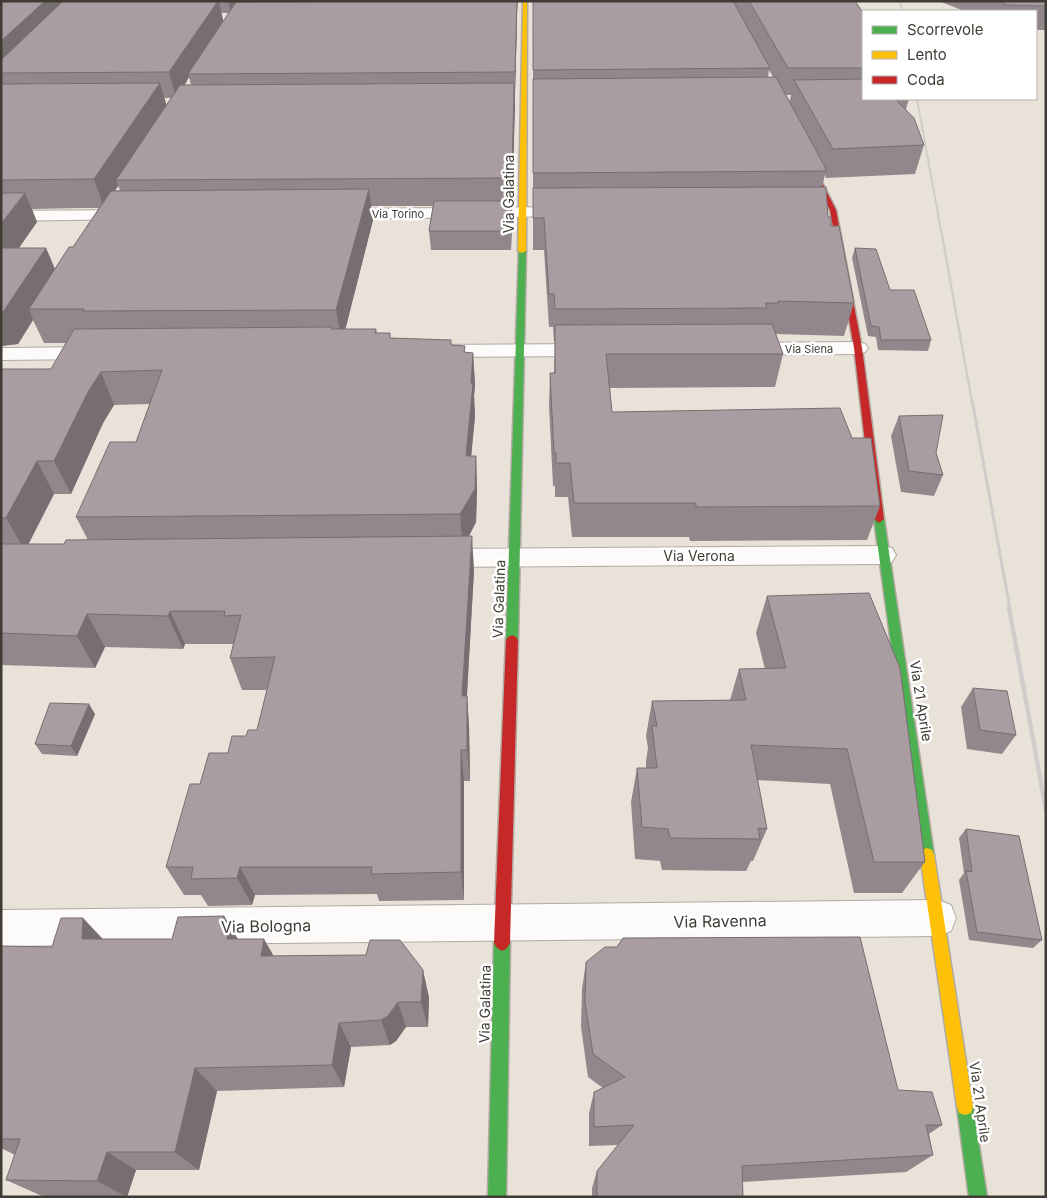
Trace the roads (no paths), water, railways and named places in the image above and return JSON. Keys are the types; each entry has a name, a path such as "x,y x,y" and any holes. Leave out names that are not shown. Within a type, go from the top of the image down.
{"street":[{"name":"Via Galatina","path":"497,1197 502,924 515,557 524,213 524,102 520,17 525,1"},
{"name":"Via 21 Aprile","path":"803,151 833,210 858,348 883,555 978,1197"},
{"path":"813,210 833,210"},
{"name":"Via Torino","path":"317,214 584,212"},
{"path":"1,216 150,215"},
{"name":"Via Siena","path":"729,349 858,348"},
{"path":"412,351 610,350"},
{"path":"1,354 114,353"},
{"name":"Via Verona","path":"407,558 883,555"},
{"name":"Via Ravenna","path":"502,924 938,918"},
{"name":"Via Bologna","path":"1,928 502,924"}],"railway":[{"path":"900,1 902,10"},
{"path":"917,100 942,236"},
{"path":"942,235 972,402"},
{"path":"972,400 1010,609"},
{"path":"1009,608 1046,810"}]}
